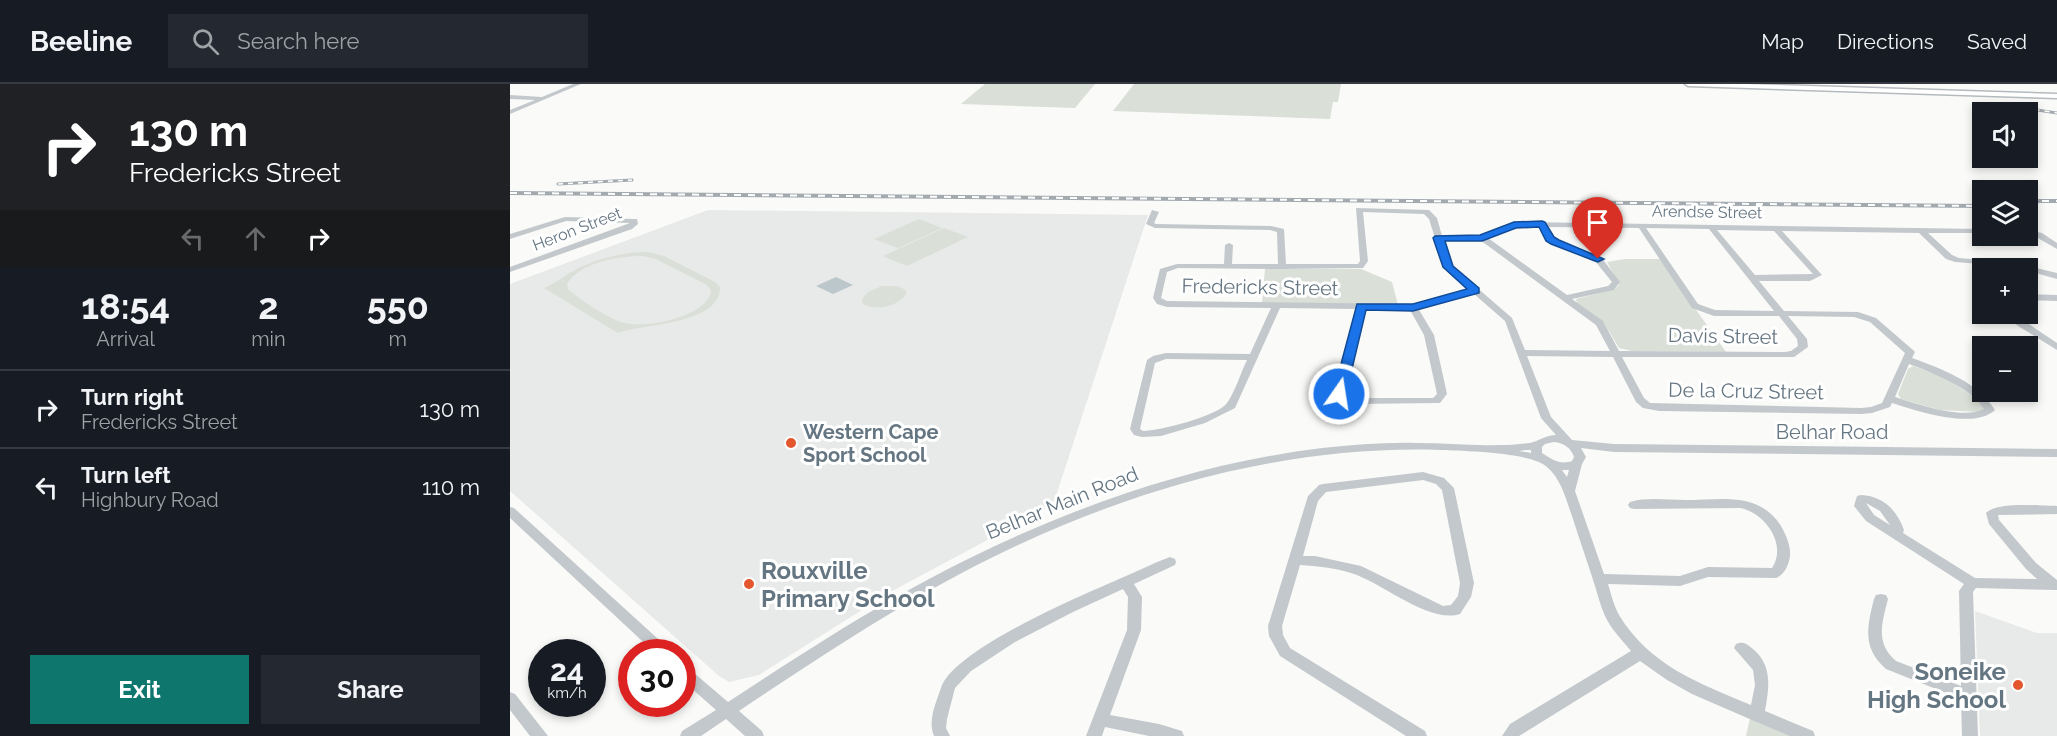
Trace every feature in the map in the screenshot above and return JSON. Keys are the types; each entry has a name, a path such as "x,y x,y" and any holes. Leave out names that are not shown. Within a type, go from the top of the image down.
{"main road":[{"path":"1688,84 2057,96"},
{"path":"1838,84 2057,90"}],"street":[{"path":"510,112 578,84"},
{"path":"510,98 543,99"},
{"name":"Fredericks Street","path":"1438,238 1433,218 1426,212 1359,210 1364,261 1362,266 1177,266 1163,271 1157,299 1167,304 1413,307 1475,291"},
{"path":"1155,212 1150,224 1155,226 1277,229 1283,233 1281,267"},
{"name":"Heron Street","path":"510,237 565,219 634,221 634,224 629,227 510,270"},
{"path":"1542,224 1550,239 1603,262 1616,282 1611,288 1565,298"},
{"name":"Arendse Street","path":"1438,238 1482,238 1514,225 1542,224 1776,229 1816,272 1817,276 1752,278"},
{"path":"1641,226 1699,308 1711,312 1868,317 1909,350 1907,360 1889,398 1945,413 1982,414 1990,410 1986,402 1949,377 1907,360"},
{"name":"Davis Street","path":"1523,352 1785,356 1794,354 1803,347 1803,342 1710,227"},
{"path":"1776,229 1972,231"},
{"path":"1921,230 1949,256 1958,260 2015,265 2057,276"},
{"path":"2038,235 2057,247"},
{"path":"1438,238 1448,267 1509,320 1546,418 1545,430 1537,445 1540,459"},
{"name":"De la Cruz Street","path":"1482,238 1600,323 1642,402 1655,408 1872,411 1886,405 1889,398"},
{"path":"1228,266 1229,245"},
{"path":"510,258 523,266"},
{"path":"2038,297 2057,298"},
{"path":"1253,357 1167,356 1156,358 1150,362 1135,429 1142,434 1157,433 1225,411 1235,399 1277,305"},
{"path":"1361,307 1339,392 1340,396 1353,401 1436,400 1442,394 1430,335 1413,307"},
{"path":"2021,324 2057,347"},
{"path":"1546,418 1580,452 1569,488"},
{"name":"Belhar Road","path":"1537,445 1548,439 1607,448 2057,453"},
{"path":"1497,449 1537,445"},
{"name":"Belhar Main Road","path":"688,736 868,621 933,583 1036,533 1137,494 1258,462 1303,455 1400,446 1497,449"},
{"name":"Belhar Road","path":"1552,465 1565,467 1607,448"},
{"path":"1497,449 1540,459 1552,465 1569,488 1612,616 1640,653 1672,676 1807,736"},
{"path":"1295,560 1315,561 1356,569 1443,611 1455,610 1461,604 1467,583 1448,488 1439,481 1423,476 1331,486 1317,492 1312,499 1275,626 1276,636 1285,652 1419,736"},
{"path":"1599,579 1680,581 1708,572 1776,573 1781,567 1785,551 1766,516 1754,507 1740,504 1634,506"},
{"path":"2054,585 2031,566 1992,513 1999,510 2057,510"},
{"path":"510,511 649,639"},
{"path":"1893,532 1973,583 2054,585"},
{"path":"942,736 938,728 939,719 949,685 966,667 1010,638 1068,608 1170,562"},
{"path":"1094,736 1102,720 1134,630 1134,597 1126,582"},
{"path":"1970,736 1966,591 1973,583"},
{"path":"1881,599 1875,642 1876,651 1881,658 1891,665 1970,696"},
{"path":"1741,648 1757,661 1763,673 1757,715"},
{"path":"1510,736 1515,729 1640,653"},
{"path":"696,684 756,736"},
{"path":"510,699 540,736"},
{"path":"1102,720 1176,736"}],"shaded area":[{"path":"985,84 1095,84 1075,108 961,104"},
{"path":"1134,84 1341,84 1338,102 1333,102 1330,119 1113,111"},
{"name":"Western Cape Sport School","path":"708,210 1148,215 1053,505 892,591 759,675 729,682 696,656 696,639 677,639 510,491 510,284"},
{"path":"919,219 942,228 898,248 874,239"},
{"path":"944,228 968,237 907,266 883,256"},
{"path":"639,252 664,256 715,282 720,287 717,300 694,316 618,333 544,288 594,262 621,254","holes":["633,256 656,259 707,285 711,290 708,299 700,307 676,318 635,324 625,323 604,314 568,289 567,284 573,276 590,265"]},
{"path":"1625,259 1660,259 1726,352 1632,351 1619,348 1604,323 1577,303 1576,299 1615,289 1619,285 1607,262"},
{"path":"1265,269 1361,269 1392,282 1398,305 1262,303"},
{"path":"836,277 853,285 833,294 816,286"},
{"path":"882,286 897,286 906,290 906,294 892,305 874,307 863,304 862,299 868,292"},
{"path":"1913,366 1948,379 1972,396 1972,402 1982,403 1985,409 1979,412 1940,410 1901,399 1898,394 1908,369"},
{"name":"Soneike High School","path":"1975,611 2037,633 2057,633 2057,736 1980,736"},
{"path":"1750,718 1792,736 1746,736"}],"railway":[{"path":"2038,110 2057,113"},
{"path":"558,184 632,180"},
{"path":"510,193 1972,206"},
{"path":"2038,201 2057,201"}],"place":[{"name":"Western Cape Sport School","path":"791,443"},
{"name":"Rouxville Primary School","path":"749,584"},
{"name":"Soneike High School","path":"2018,685"}],"route":[{"path":"1339,394 1361,307 1413,307 1475,291 1448,267 1444,261 1438,238 1482,238 1508,226 1542,224 1550,239 1598,259"}]}
